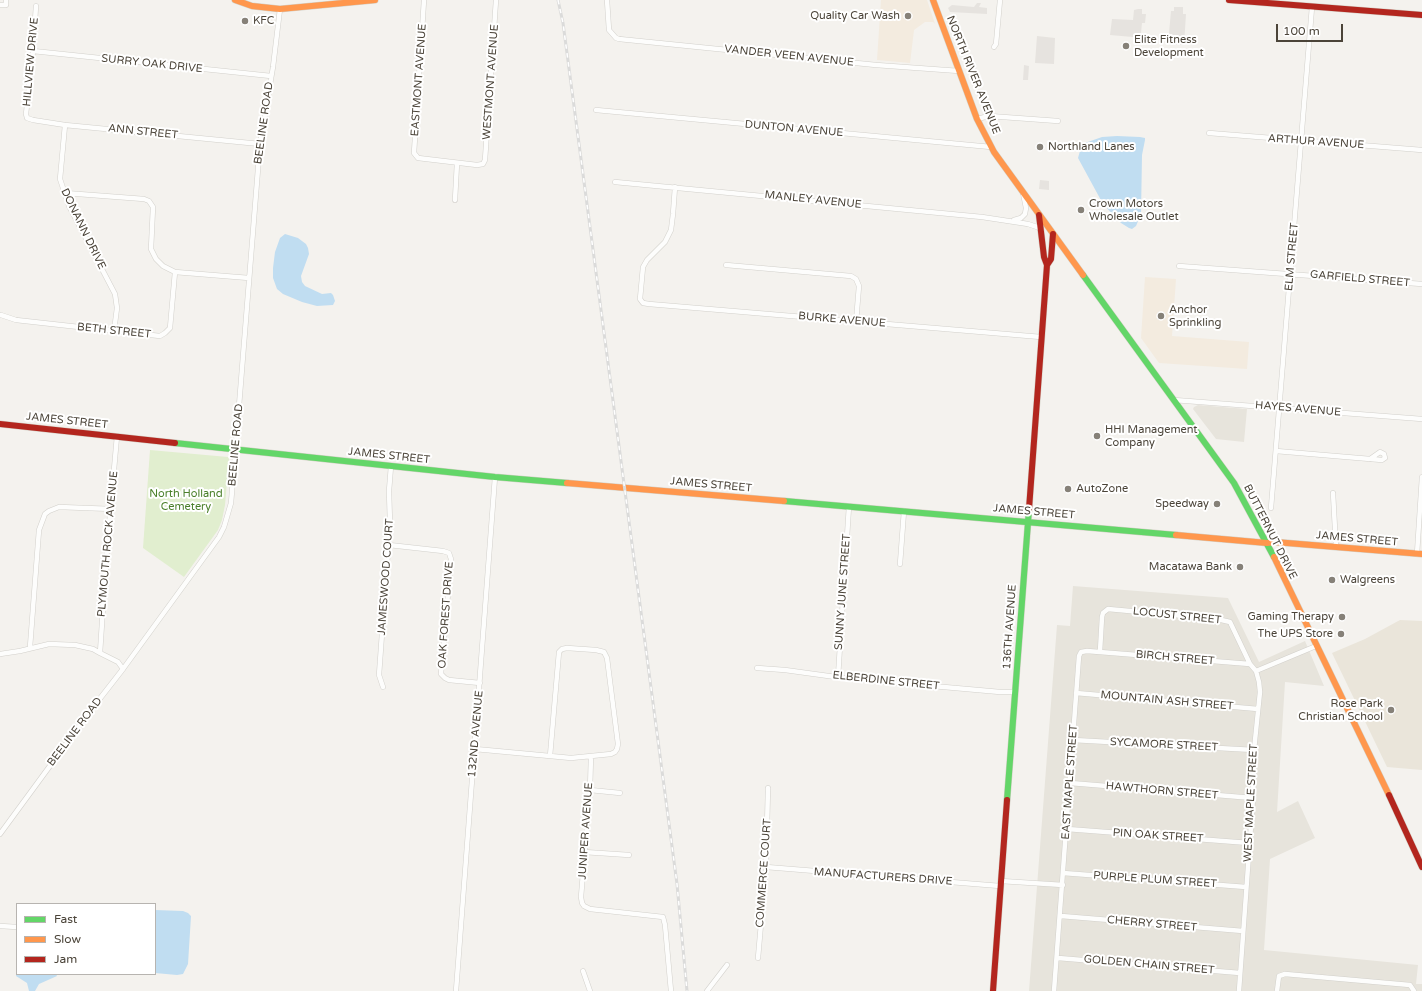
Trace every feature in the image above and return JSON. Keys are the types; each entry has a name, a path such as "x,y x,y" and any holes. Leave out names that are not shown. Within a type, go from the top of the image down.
{"street":[{"path":"0,5 6,5 6,0"},
{"path":"235,0 252,6 280,9 375,0"},
{"name":"EASTMONT AVENUE","path":"424,0 414,153 418,158 457,163"},
{"name":"WESTMONT AVENUE","path":"457,163 477,165 483,164 485,160 496,0"},
{"name":"VANDER VEEN AVENUE","path":"607,0 610,30 616,38 619,39 876,65 959,71"},
{"name":"NORTH RIVER AVENUE","path":"933,0 977,119 991,147 1053,234"},
{"path":"994,47 1000,0"},
{"path":"1229,0 1422,15"},
{"name":"HILLVIEW DRIVE","path":"27,118 26,114 36,6"},
{"name":"ELM STREET","path":"1271,508 1312,6"},
{"name":"BEELINE ROAD","path":"0,834 91,710 124,668 222,532 231,503 260,144 280,9"},
{"name":"SURRY OAK DRIVE","path":"33,51 271,76"},
{"name":"DUNTON AVENUE","path":"596,110 991,147"},
{"path":"977,119 989,116 1058,121"},
{"name":"ANN STREET","path":"27,118 65,124 260,144"},
{"name":"DONANN DRIVE","path":"65,124 60,179 69,206 115,294 117,308 114,331"},
{"name":"ARTHUR AVENUE","path":"1209,133 1422,150"},
{"path":"455,200 457,163"},
{"name":"MANLEY AVENUE","path":"615,182 675,186 1010,220 1040,228"},
{"name":"BURKE AVENUE","path":"675,186 671,230 665,242 647,260 643,267 640,299 643,303 1041,337"},
{"path":"1010,220 1021,218 1025,214 1026,208 1023,192"},
{"path":"65,193 144,199 149,201 153,207 151,249 153,255 163,266 175,272 249,278"},
{"name":"136TH AVENUE","path":"993,991 1047,265 1038,214"},
{"name":"136TH AVENUE","path":"1047,265 1051,258 1053,234"},
{"name":"BUTTERNUT DRIVE","path":"1053,234 1234,483 1267,543 1381,777 1422,867"},
{"path":"726,265 852,276 856,278 859,286 856,322"},
{"name":"GARFIELD STREET","path":"1179,266 1422,284"},
{"name":"BETH STREET","path":"1,315 16,320 160,336 170,328 175,272"},
{"name":"HAYES AVENUE","path":"1174,400 1422,419"},
{"name":"JAMES STREET","path":"0,424 495,477 1028,521 1267,543 1275,542 1419,554"},
{"name":"PLYMOUTH ROCK AVENUE","path":"100,653 107,548 118,436"},
{"path":"1276,451 1370,459"},
{"name":"JAMESWOOD COURT","path":"383,687 379,675 389,546 389,491 391,466"},
{"name":"132ND AVENUE","path":"456,991 495,477"},
{"path":"1419,554 1422,477"},
{"path":"1333,494 1336,547"},
{"name":"SUNNY JUNE STREET","path":"838,677 849,506"},
{"path":"30,647 39,530 44,514 59,507 112,509"},
{"path":"900,564 904,511"},
{"name":"OAK FOREST DRIVE","path":"389,546 450,553 451,559 441,674 449,680 480,683"},
{"name":"LOCUST STREET","path":"1100,651 1100,629 1103,613 1108,610 1217,619 1230,622"},
{"name":"WEST MAPLE STREET","path":"1230,622 1239,638 1250,664 1256,671 1260,692 1254,750 1253,798 1239,991"},
{"path":"0,654 20,651 30,647 49,644 63,644 85,647 118,662 124,668"},
{"path":"1256,671 1316,646"},
{"path":"475,749 571,758 611,754 615,752 617,750 607,658 604,652 567,648 562,649 559,652 550,756"},
{"name":"BIRCH STREET","path":"1100,651 1250,664"},
{"name":"EAST MAPLE STREET","path":"1054,991 1058,958 1079,656 1082,652 1100,651"},
{"name":"ELBERDINE STREET","path":"757,668 977,690 1015,692"},
{"name":"MOUNTAIN ASH STREET","path":"1076,694 1258,710"},
{"name":"SYCAMORE STREET","path":"1073,740 1254,750"},
{"name":"JUNIPER AVENUE","path":"591,756 590,790 584,852 582,897 584,906 590,909 663,917 665,925 670,991"},
{"name":"HAWTHORN STREET","path":"1070,783 1253,798"},
{"name":"COMMERCE COURT","path":"758,958 766,868 768,788"},
{"path":"590,790 620,793"},
{"name":"PIN OAK STREET","path":"1067,829 1249,843"},
{"path":"584,852 629,855"},
{"name":"MANUFACTURERS DRIVE","path":"766,868 1000,883 1063,885"},
{"name":"PURPLE PLUM STREET","path":"1064,873 1246,887"},
{"name":"CHERRY STREET","path":"1061,916 1243,931"},
{"path":"0,926 16,928"},
{"name":"GOLDEN CHAIN STREET","path":"1058,958 1240,973"},
{"path":"707,991 727,965"},
{"path":"583,971 590,991"},
{"path":"1277,991 1279,976 1285,974 1410,985 1414,991"}],"shaded area":[{"name":"Quality Car Wash","path":"881,0 927,0 935,24 933,22 925,22 914,30 910,63 877,60"},
{"path":"977,3 981,3 979,7 987,8 987,14 950,12 948,8 952,5 974,7"},
{"path":"1174,7 1183,7 1183,14 1186,14 1184,45 1168,44 1171,11 1174,11"},
{"path":"1142,9 1142,14 1146,14 1145,23 1142,23 1141,33 1145,34 1144,38 1110,35 1112,19 1133,20 1134,10"},
{"path":"1037,36 1055,38 1054,64 1035,63"},
{"path":"1024,65 1029,66 1028,80 1023,80"},
{"path":"1040,180 1049,181 1049,190 1039,189"},
{"path":"1145,277 1176,279 1172,336 1249,342 1247,369 1159,363 1141,338"},
{"path":"1198,405 1247,409 1244,442 1216,439 1193,409"},
{"path":"1073,586 1228,598 1259,662 1305,641 1324,686 1285,682 1277,812 1298,801 1315,838 1270,859 1264,950 1418,965 1416,984 1422,984 1422,991 1029,991 1057,625 1070,626"},
{"name":"Rose Park Christian School","path":"1400,620 1422,621 1422,770 1387,767 1332,653 1365,639"}],"green space":[{"name":"North Holland Cemetery","path":"150,450 228,457 229,459 225,505 222,520 218,530 184,577 143,548"}],"water":[{"path":"1117,136 1145,138 1142,155 1141,214 1136,226 1132,229 1121,223 1103,204 1078,158 1082,144 1102,137"},
{"path":"285,234 298,238 306,244 308,248 309,254 301,276 302,282 305,286 322,294 331,293 335,301 333,305 317,306 302,302 283,294 277,289 273,278 275,252 280,238"},
{"path":"156,910 183,911 191,916 188,964 183,974 177,975 156,973"},
{"path":"16,976 57,976 39,984 35,991 29,991 27,983"}],"railway":[{"path":"558,0 563,23 677,884 687,991"}],"traffic: fast":[{"path":"1083,275 1234,483 1274,557"},
{"path":"175,443 495,477 567,483"},
{"path":"784,501 1176,535"},
{"path":"1007,800 1029,509"}],"traffic: slow":[{"path":"235,0 252,6 280,9 375,0"},
{"path":"933,0 977,119 994,152 1083,275"},
{"path":"567,483 784,501"},
{"path":"1176,535 1422,554"},
{"path":"1274,557 1389,795"}],"traffic: jam":[{"path":"1229,0 1422,15"},
{"path":"1029,509 1047,265 1044,257 1039,215"},
{"path":"1047,265 1051,259 1053,234"},
{"path":"0,424 175,443"},
{"path":"1389,795 1422,867"},
{"path":"993,991 1007,800"}],"place":[{"name":"Quality Car Wash","path":"908,16"},
{"name":"KFC","path":"245,21"},
{"name":"Elite Fitness Development","path":"1126,46"},
{"name":"Northland Lanes","path":"1040,147"},
{"name":"Crown Motors Wholesale Outlet","path":"1081,210"},
{"name":"Anchor Sprinkling","path":"1161,316"},
{"name":"HHI Management Company","path":"1097,436"},
{"name":"AutoZone","path":"1068,489"},
{"name":"Speedway","path":"1217,504"},
{"name":"Macatawa Bank","path":"1240,567"},
{"name":"Walgreens","path":"1332,580"},
{"name":"Gaming Therapy","path":"1342,617"},
{"name":"The UPS Store","path":"1341,634"},
{"name":"Rose Park Christian School","path":"1391,710"}]}
